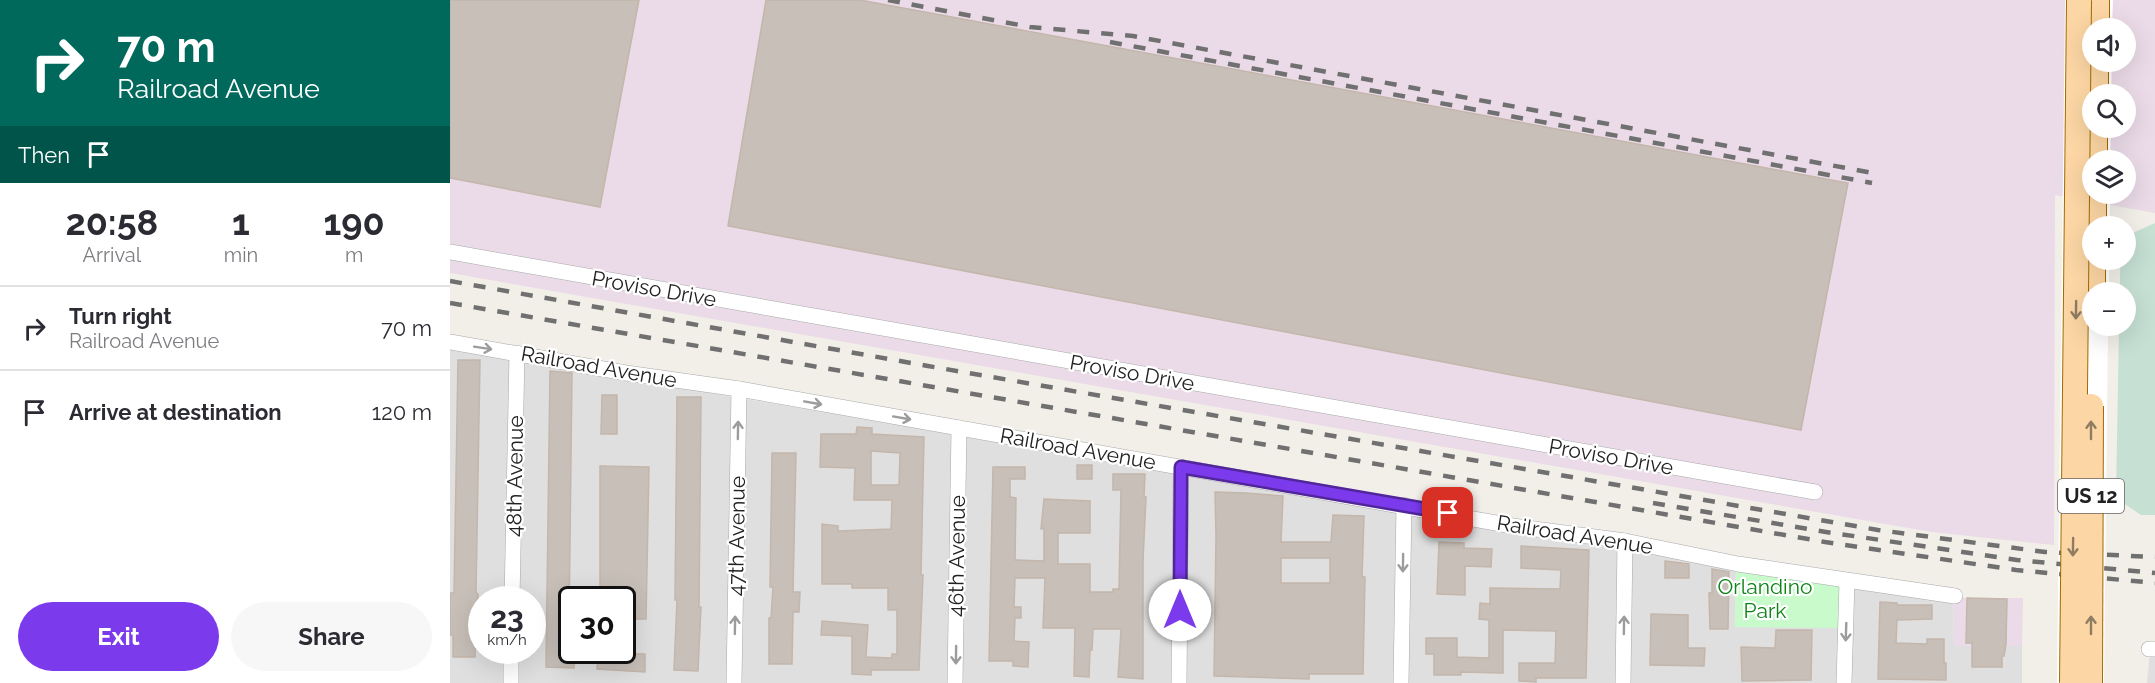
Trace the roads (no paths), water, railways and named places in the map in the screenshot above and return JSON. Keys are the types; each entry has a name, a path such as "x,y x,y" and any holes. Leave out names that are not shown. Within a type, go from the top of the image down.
{"main road":[{"name":"US 12","path":"2072,683 2079,0"},
{"path":"2097,0 2097,18"},
{"name":"US 12","path":"2090,683 2092,336"}],"street":[{"name":"Proviso Drive","path":"450,252 1815,492"},
{"name":"Railroad Avenue","path":"450,342 626,373 739,389 1514,525 1625,541 1738,564 1955,596"},
{"name":"48th Avenue","path":"512,586 517,353"},
{"name":"47th Avenue","path":"734,683 739,389"},
{"name":"46th Avenue","path":"955,683 959,428"},
{"path":"1179,683 1181,467"},
{"path":"1401,683 1404,505"},
{"path":"1623,683 1625,541"},
{"path":"1844,683 1847,581"},
{"path":"511,664 511,683"}],"railway":[{"path":"888,0 1030,27 1133,36 1873,173"},
{"path":"1110,42 1872,183"},
{"path":"450,281 1878,530 2045,552 2155,557"},
{"path":"450,303 1825,542 2016,570 2155,583"},
{"path":"1653,503 1826,532 2017,560 2155,573"}],"park label":[{"name":"Orlandino Park","path":"1765,599"}]}
